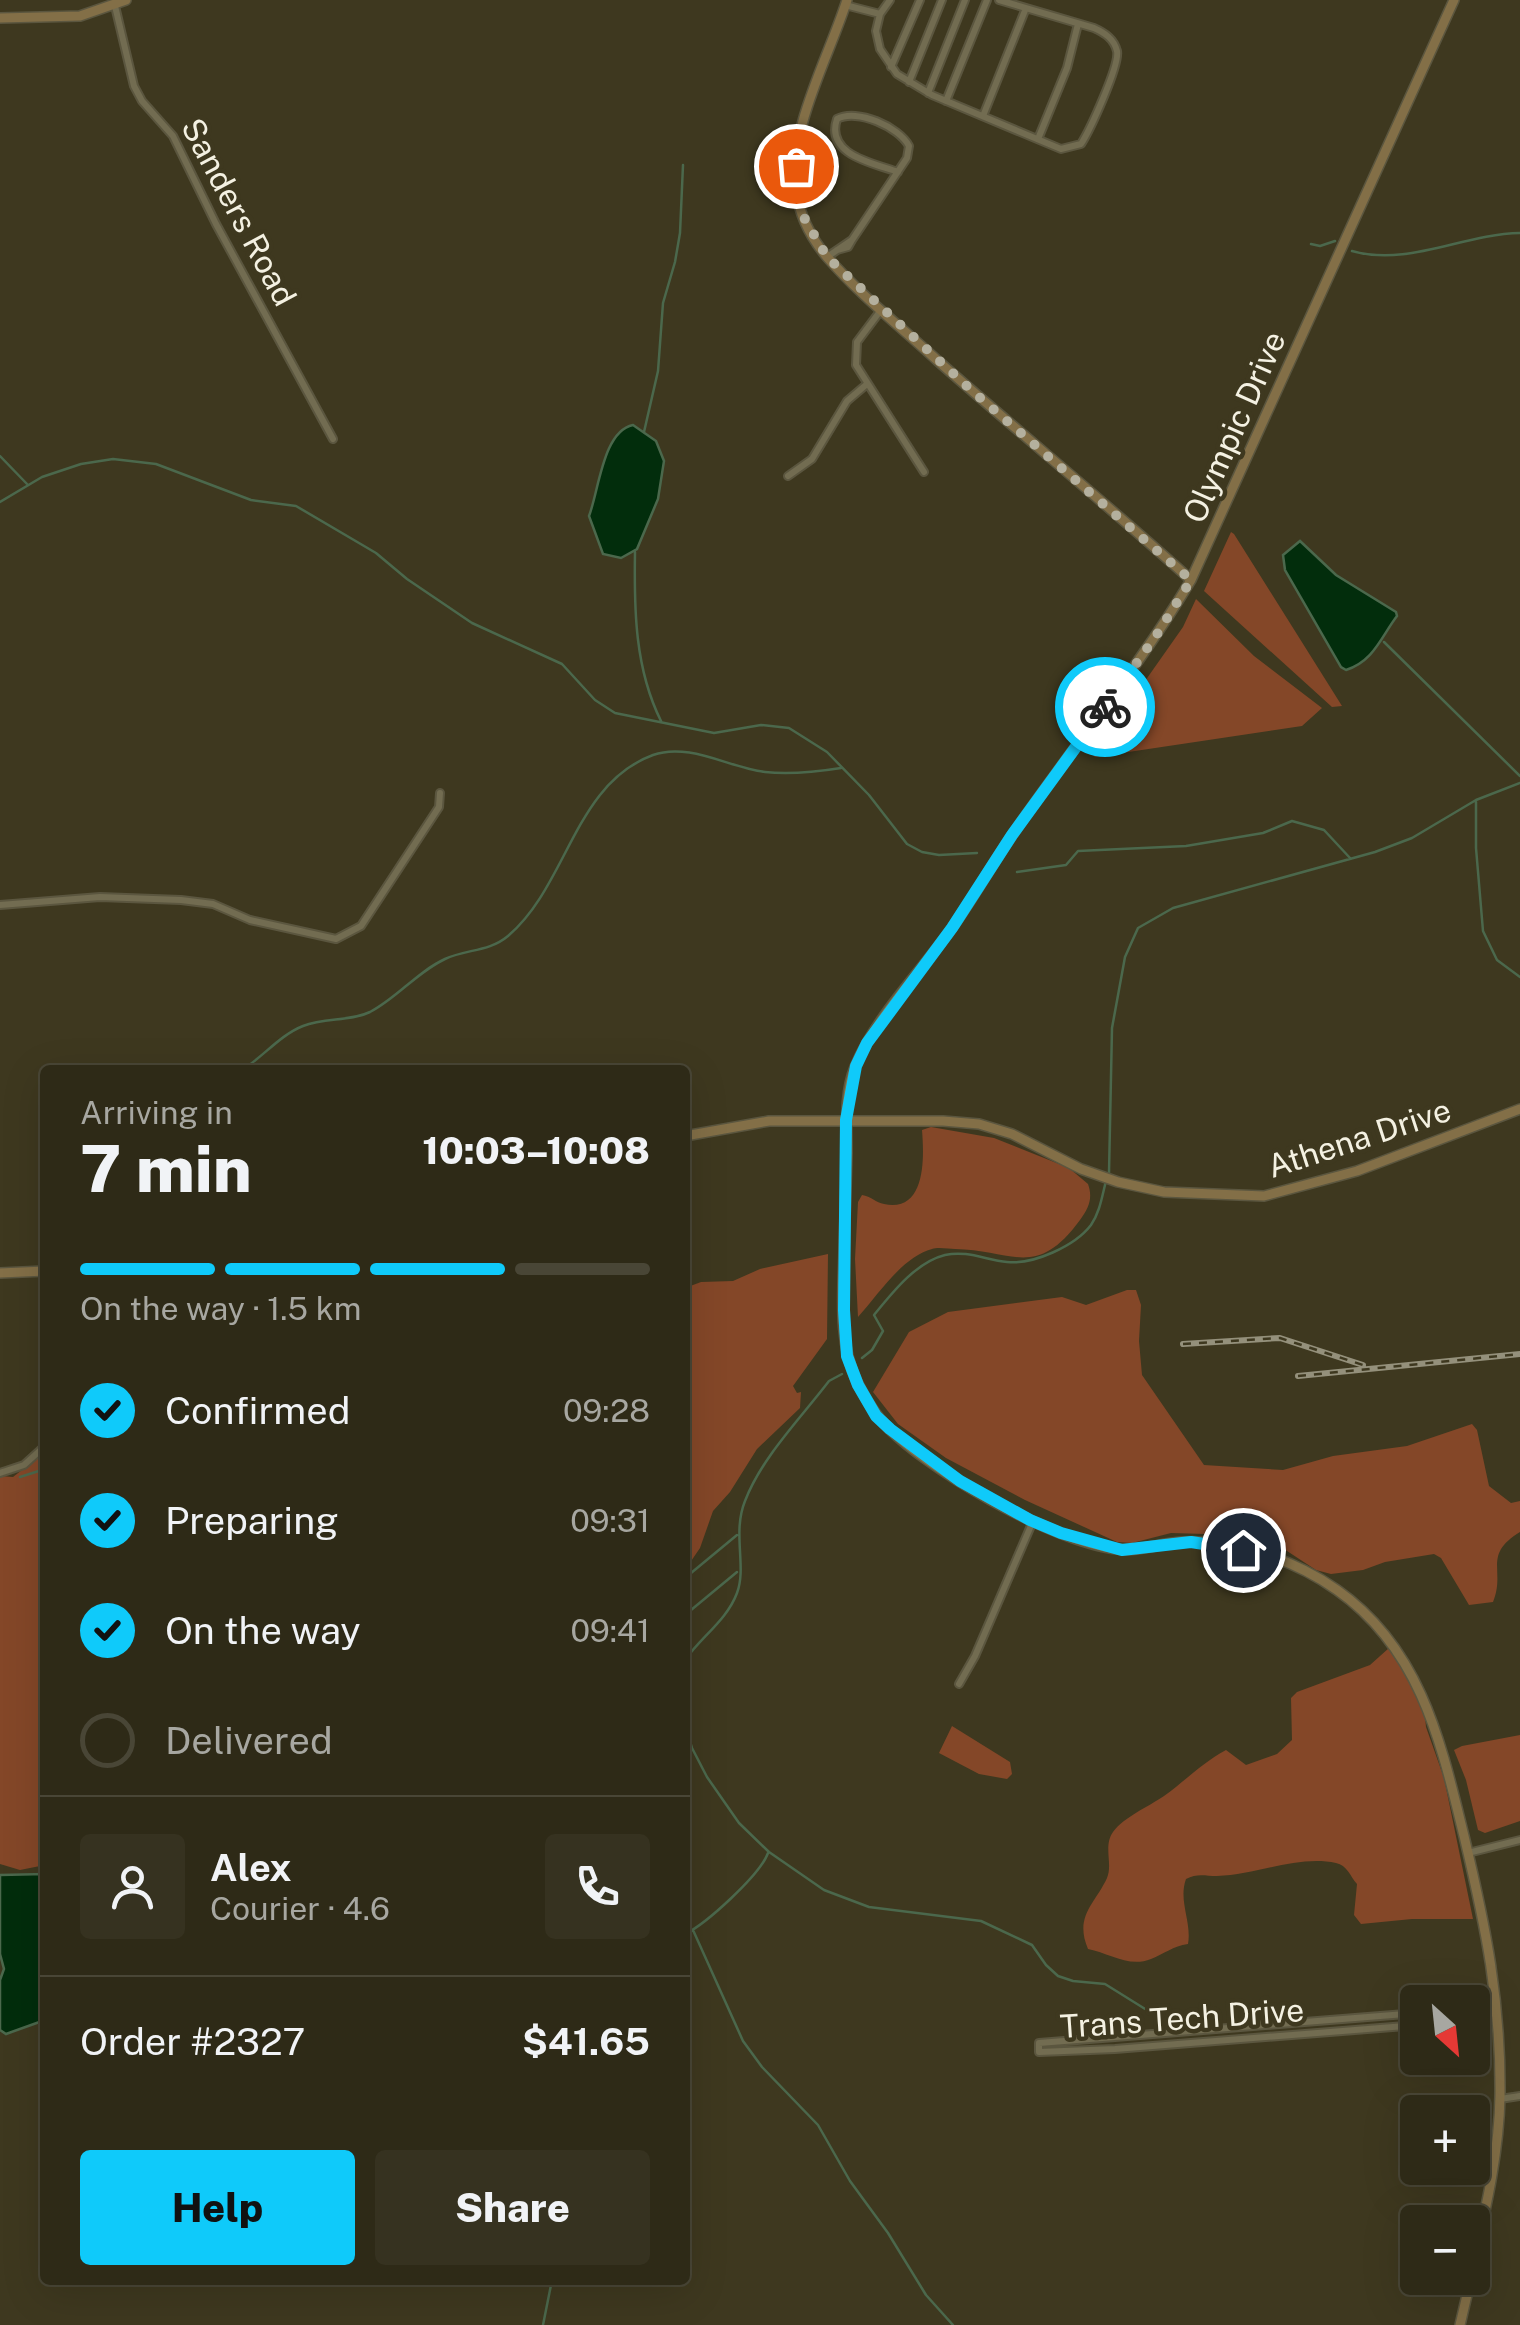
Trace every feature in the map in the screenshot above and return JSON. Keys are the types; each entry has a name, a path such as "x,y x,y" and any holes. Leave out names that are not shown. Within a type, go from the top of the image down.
{"street":[{"path":"0,18 80,16 126,0"},
{"path":"890,0 880,14 876,37 892,68 908,82 1065,150 1081,144 1118,58 1113,43 1106,34 999,0"},
{"path":"892,68 920,0"},
{"path":"908,82 942,0"},
{"path":"928,92 965,0"},
{"path":"946,101 988,0"},
{"name":"Olympic Drive","path":"1454,0 1191,580 1156,636 1012,835 952,928 867,1043 851,1080 846,1120 844,1310 847,1356 876,1416 907,1444 960,1481 1033,1522 1122,1550 1191,1542 1243,1550 1300,1566 1342,1593 1390,1640 1428,1704 1444,1754 1492,1959 1500,2099 1496,2153 1485,2205"},
{"path":"880,14 846,2 800,131 796,190 802,214 827,257 881,310 1191,580"},
{"name":"Sanders Road","path":"115,6 134,86 173,136 216,224 333,438"},
{"path":"983,116 1026,8"},
{"path":"1038,139 1064,78 1078,24"},
{"path":"827,257 848,246 898,172 909,152 902,135 852,115 837,119 836,138 845,152 898,172"},
{"path":"881,310 857,342 856,365 924,472"},
{"path":"788,476 812,459 847,401 867,384"},
{"path":"0,905 100,896 180,900 213,904 250,920 336,939 344,937 361,926 440,807 440,793"},
{"name":"Athena Drive","path":"690,1135 770,1121 979,1124 1012,1134 1081,1169 1118,1182 1164,1192 1264,1196 1357,1171 1520,1108"},
{"path":"0,1273 40,1270"},
{"path":"0,1473 24,1465 40,1451"},
{"path":"958,1684 975,1656 1033,1522"},
{"path":"1468,1853 1520,1840"},
{"path":"1490,2010 1495,2012"},
{"path":"1490,2016 1495,2012"},
{"name":"Trans Tech Drive","path":"1400,2015 1037,2047 1038,2052 1115,2049 1400,2027"},
{"path":"1264,2028 1265,2038"},
{"path":"1189,2032 1190,2044"},
{"path":"1114,2038 1115,2049"},
{"path":"1500,2099 1520,2096"},
{"path":"1460,2325 1466,2295"}],"shaded area":[{"path":"633,425 656,441 664,461 658,499 637,549 621,558 603,554 589,516 609,450 615,438"},
{"path":"1231,532 1342,706 1332,707 1204,591"},
{"path":"1300,541 1336,575 1396,612 1370,654 1356,666 1346,670 1341,667 1285,570 1283,555"},
{"path":"1196,599 1254,656 1322,708 1302,726 1095,757 1183,627"},
{"path":"931,1127 994,1138 1069,1168 1088,1184 1088,1207 1064,1239 1036,1256 940,1248 921,1253 891,1278 858,1317 858,1202 862,1195 884,1204 908,1200 920,1180 922,1130"},
{"path":"828,1254 827,1339 793,1386 797,1393 801,1392 800,1408 757,1449 713,1511 700,1548 690,1563 690,1286 733,1281 760,1269"},
{"path":"1136,1290 1141,1305 1142,1375 1204,1465 1283,1470 1333,1456 1407,1446 1472,1424 1477,1430 1489,1486 1511,1503 1520,1501 1520,1532 1508,1540 1498,1556 1493,1602 1469,1605 1441,1558 1434,1554 1331,1574 1316,1570 1284,1549 1206,1534 1171,1533 1132,1543 1117,1542 946,1458 898,1424 873,1392 909,1332 948,1312 1062,1297 1086,1305"},
{"path":"40,1456 40,1866 20,1870 0,1864 0,1476 13,1477"},
{"path":"1393,1648 1424,1706 1426,1727 1444,1778 1473,1919 1361,1924 1354,1915 1357,1884 1346,1868 1321,1861 1291,1863 1186,1879 1188,1944 1143,1961 1127,1961 1088,1949 1085,1919 1107,1878 1109,1843 1118,1827 1226,1750 1246,1765 1277,1754 1292,1740 1291,1698 1297,1692 1370,1665"},
{"path":"952,1726 1010,1762 1012,1774 1007,1779 979,1774 939,1753"},
{"path":"1520,1735 1520,1821 1485,1833 1478,1830 1454,1750"},
{"path":"40,1874 40,2022 6,2034 0,2030 0,1980 4,1969 0,1954 0,1875"}],"waterway":[{"path":"644,432 658,371 663,303 680,233 683,165"},
{"path":"1352,251 1373,255 1415,253 1520,233"},
{"path":"1311,244 1320,246 1335,241"},
{"path":"0,456 27,484"},
{"path":"0,502 42,477 81,464 113,459 156,464 251,500 296,506 376,553 472,623 562,664 595,700 615,713 714,733 761,725 789,728 827,752 869,795 907,844 939,855 977,853"},
{"path":"635,552 641,660 661,721"},
{"path":"1384,642 1520,776"},
{"path":"249,1065 295,1030 311,1023 370,1012 435,964 493,945 508,936 545,890 605,788 627,769 653,755 695,754 775,773 841,768"},
{"path":"1109,1173 1112,1028 1125,957 1138,928 1173,908 1375,852 1412,838 1476,800 1520,783"},
{"path":"1476,802 1483,931 1497,960 1520,977"},
{"path":"1017,872 1066,865 1078,851 1186,846 1263,833 1292,821 1324,830 1350,858"},
{"path":"862,1358 883,1331 874,1315 905,1279 924,1264 953,1254 1017,1262 1053,1252 1091,1225 1106,1181"},
{"path":"690,1654 727,1612 737,1593 741,1513 752,1485 771,1454 829,1381 842,1374"},
{"path":"20,1477 40,1471"},
{"path":"690,1574 737,1535"},
{"path":"690,1611 737,1572"},
{"path":"690,1742 707,1777 739,1823 769,1852 824,1890 869,1907 981,1921 1032,1945 1058,1976 1105,1984 1166,2022"},
{"path":"690,1931 731,1898 755,1874 768,1853"},
{"path":"693,1930 743,2041 762,2067 818,2125 850,2181 926,2295 953,2325"},
{"path":"543,2325 551,2285"}],"railway":[{"path":"1183,1344 1280,1338 1363,1365"},
{"path":"1298,1376 1520,1354"}],"way so far":[{"path":"796,166 802,214 827,257 970,389 1191,580 1105,707"}],"route":[{"path":"1105,707 867,1043 856,1066 846,1120 847,1356 876,1416 890,1429 960,1481 1030,1520 1122,1550 1173,1542 1212,1543 1243,1550"}]}
